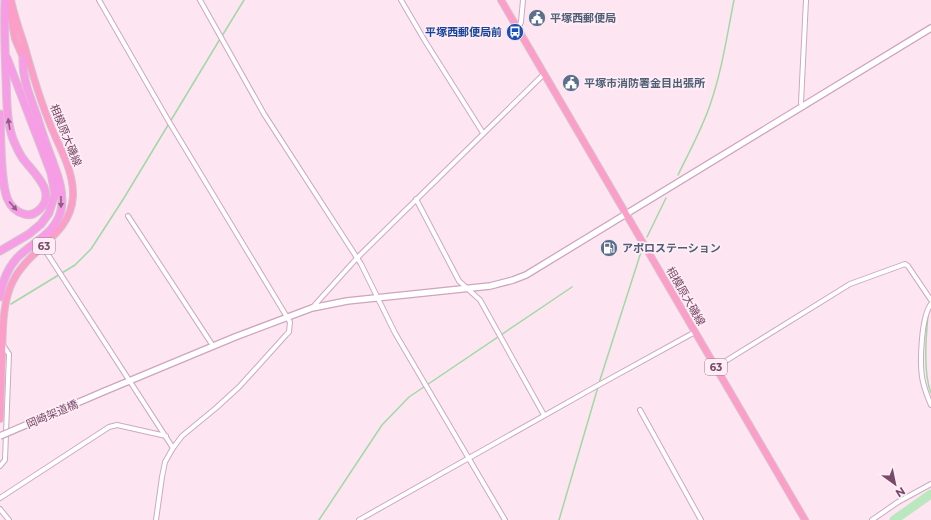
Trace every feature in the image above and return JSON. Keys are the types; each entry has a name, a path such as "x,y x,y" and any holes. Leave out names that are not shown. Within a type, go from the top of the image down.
{"highway":[{"path":"0,114 2,175 7,198 11,205 20,213 27,215 34,214 44,205 46,192 38,177 16,148 10,129 8,117 5,45 6,0"},
{"path":"0,251 29,234 41,224 49,213 55,194 51,173 7,57 5,45"},
{"path":"0,297 5,278 12,264 25,250 50,231 57,221 61,210 62,201 59,182 24,79 23,58"}],"main road":[{"name":"相模原大磯線","path":"6,0 15,39 33,76"},
{"name":"相模原大磯線","path":"0,419 2,345 4,314 8,292 17,272 55,236 67,220 73,197 73,186 68,166 48,120 33,76 11,0"},
{"name":"相模原大磯線","path":"501,0 805,520"},
{"name":"63","path":"13,8 15,23 23,51 23,58"}],"street":[{"path":"99,0 168,120 290,322 289,332 239,387 182,436 173,448 165,462 156,520"},
{"path":"200,0 264,114 357,258 395,333 505,520"},
{"path":"400,0 483,134"},
{"path":"518,29 521,22 523,0"},
{"path":"803,106 801,103 806,0"},
{"name":"岡崎架道橋","path":"0,436 213,346 312,308 347,301 490,286 526,275 931,28"},
{"path":"312,308 357,258 544,74"},
{"path":"416,199 459,281 480,300 544,416"},
{"path":"128,216 213,346"},
{"path":"43,247 173,448"},
{"path":"716,367 850,284 905,264 908,266 928,298 931,300"},
{"path":"931,304 925,315 921,371 923,383 931,405"},
{"path":"359,520 695,332"},
{"path":"0,466 5,460 8,354 2,345"},
{"path":"640,410 701,520"},
{"path":"0,498 109,428 117,425 166,436"},
{"path":"872,520 911,494 931,484"},
{"path":"0,509 8,520"}],"waterway":[{"path":"222,36 244,0"},
{"path":"678,175 710,105 724,53 734,0"},
{"path":"11,304 75,265 91,249 124,198 220,39"},
{"path":"647,237 666,198"},
{"path":"599,383 641,252"},
{"path":"319,520 382,425 409,397 572,287"},
{"path":"928,315 926,365 928,385 931,393"},
{"path":"559,520 598,387"},
{"path":"894,520 931,494"}],"place":[{"name":"平塚西郵便局","path":"537,18"},
{"name":"平塚西郵便局前","path":"515,32"},
{"name":"平塚市消防署金目出張所","path":"571,83"},
{"name":"アポロステーション","path":"609,248"}]}
